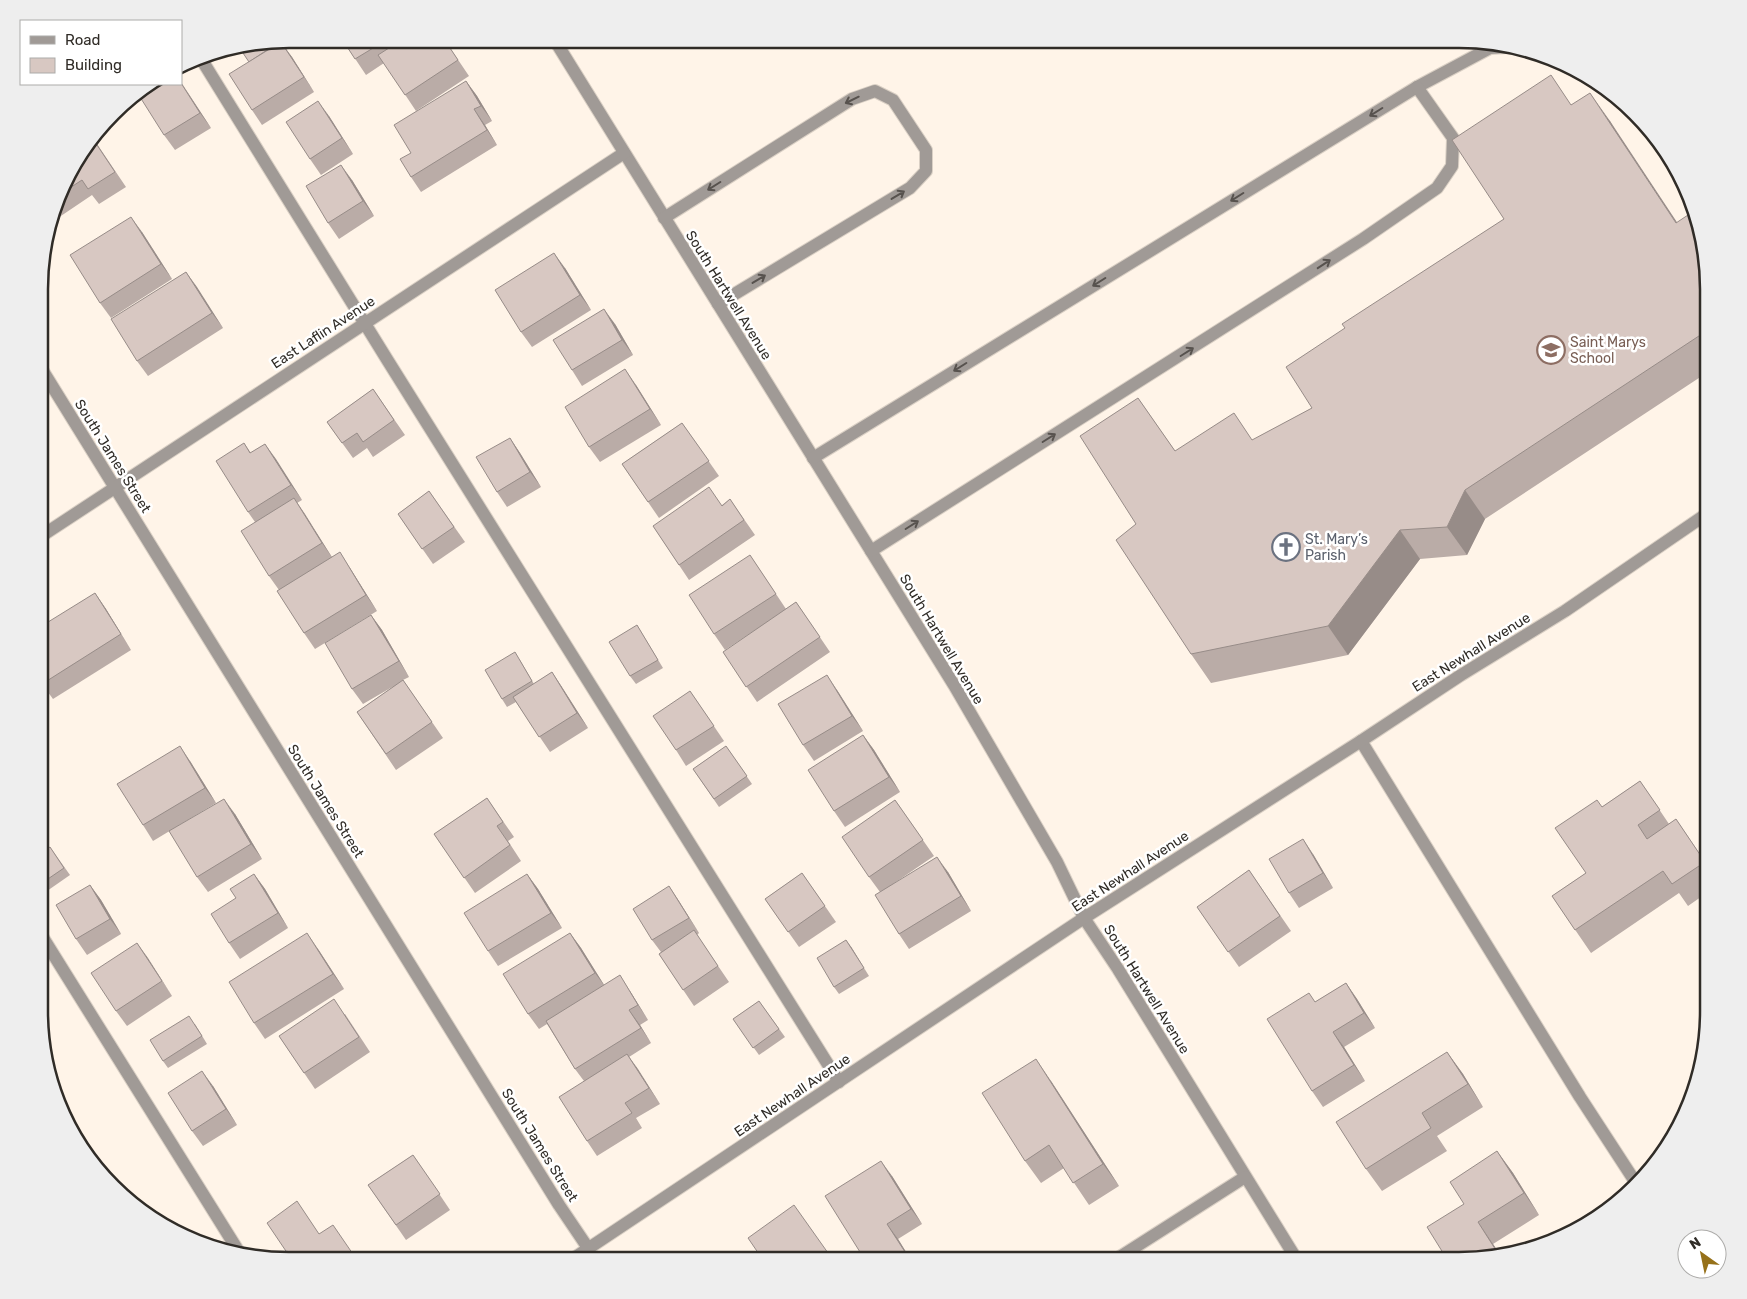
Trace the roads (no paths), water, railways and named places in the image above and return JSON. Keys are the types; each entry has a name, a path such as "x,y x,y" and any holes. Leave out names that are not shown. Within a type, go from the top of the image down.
{"street":[{"name":"South Hartwell Avenue","path":"560,48 954,685 1052,854 1084,918 1118,969 1292,1252"},
{"path":"813,458 1417,87 1487,50"},
{"path":"204,63 364,323 839,1082"},
{"path":"871,551 1363,239 1437,188 1452,166 1452,138 1417,87"},
{"path":"664,218 852,99 875,91 893,100 926,150 926,170 910,188 718,304"},
{"name":"East Laflin Avenue","path":"48,532 624,153"},
{"name":"South James Street","path":"48,379 559,1205 588,1248"},
{"name":"East Newhall Avenue","path":"582,1252 1084,918 1361,741 1460,675 1565,611 1700,518"},
{"path":"1361,741 1580,1097 1632,1177"},
{"path":"48,946 236,1246"},
{"path":"1128,1252 1245,1177"}],"place":[{"name":"Saint Marys School","path":"1551,350"},
{"name":"St. Mary’s Parish","path":"1286,547"}]}
